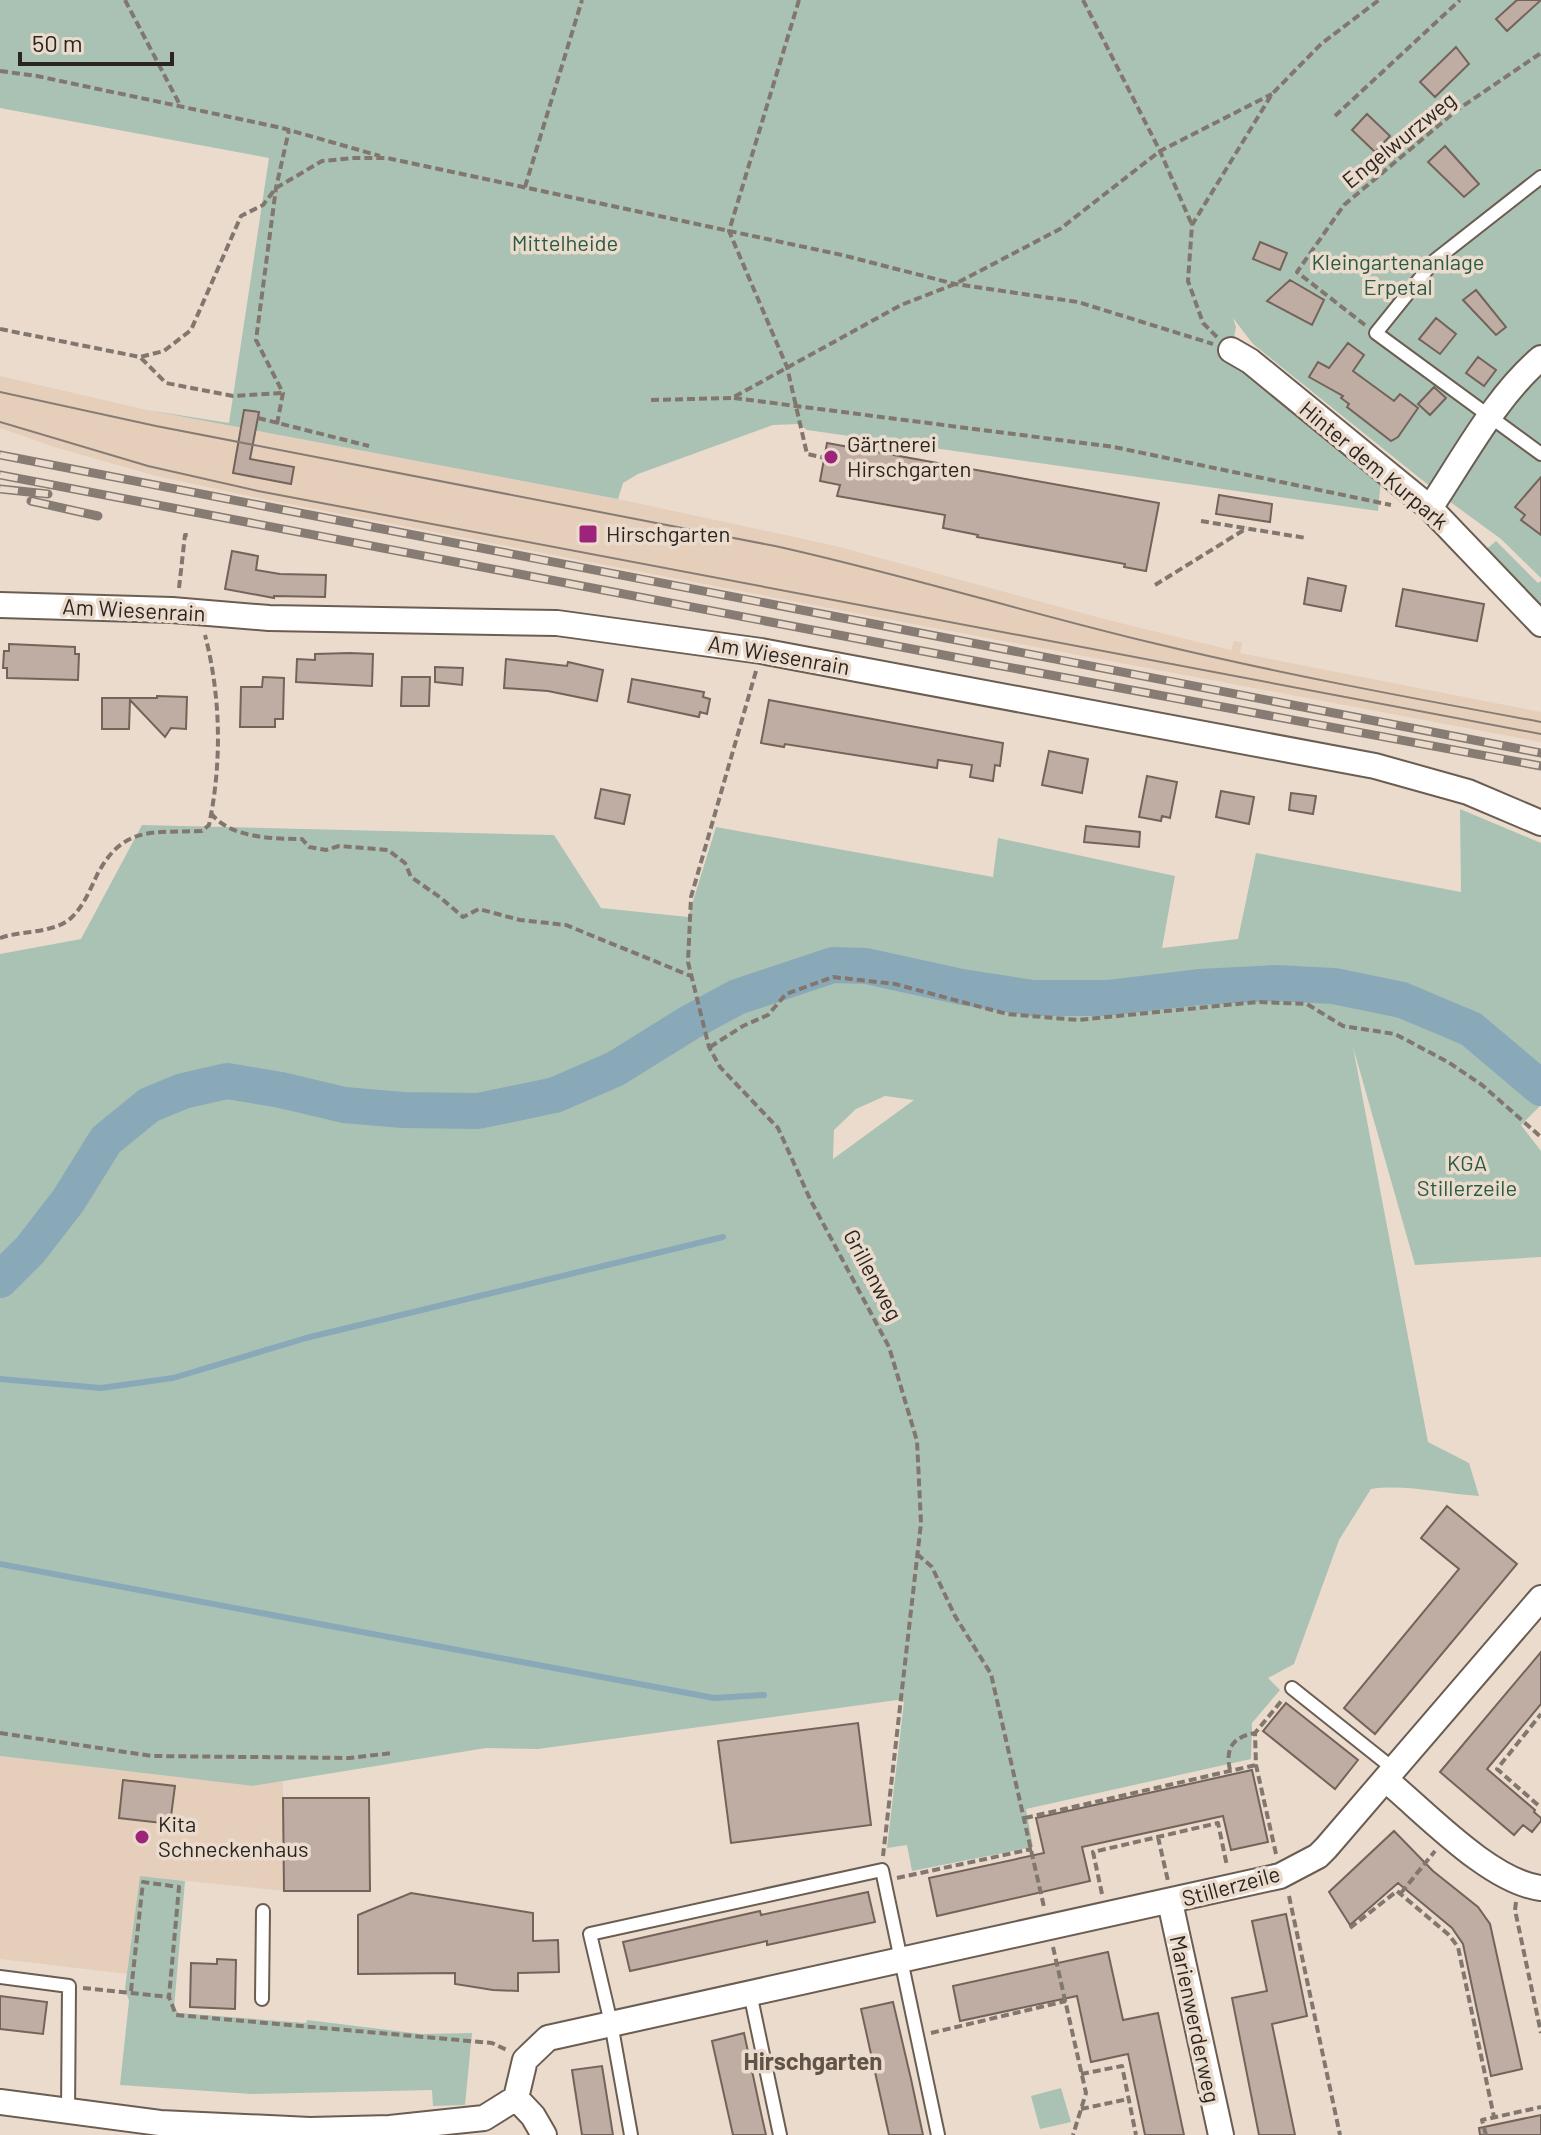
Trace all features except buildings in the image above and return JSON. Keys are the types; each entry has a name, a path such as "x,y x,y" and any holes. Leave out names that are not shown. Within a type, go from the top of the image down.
{"street":[{"name":"Hinter dem Kurpark","path":"1231,350 1250,361 1430,508 1541,624"},
{"path":"1430,508 1491,416 1541,358"},
{"name":"Am Wiesenrain","path":"0,605 177,611 269,618 557,623 761,651 1375,766 1468,792 1541,823"},
{"name":"Stillerzeile","path":"525,2060 548,2038 1282,1875 1326,1848 1541,1598"},
{"path":"1391,1775 1497,1872 1530,1886"},
{"name":"Marienwerderweg","path":"1170,1902 1221,2135"},
{"path":"0,2102 68,2113 272,2132 391,2132 484,2118 516,2098 525,2060"},
{"path":"516,2098 533,2116 544,2135"}],"lane":[{"path":"1541,177 1434,261 1376,333 1541,454"},
{"path":"1292,1688 1391,1775"},
{"path":"631,2135 611,2023 590,1934 883,1876 938,2135"},
{"path":"262,1999 263,1911"},
{"path":"0,1977 69,1986 68,2113"},
{"path":"750,1993 780,2135"}],"path":[{"path":"125,0 181,107"},
{"path":"525,187 582,0"},
{"path":"799,0 729,231 787,367 807,454 825,458"},
{"path":"1083,0 1160,151 1192,225"},
{"path":"1231,350 1203,323 1188,281 1192,225 1272,94 1321,44 1379,0"},
{"path":"1335,116 1460,0"},
{"name":"Engelwurzweg","path":"1376,333 1297,272 1344,205 1457,110 1541,53"},
{"path":"0,71 37,76 289,130 387,158 842,255 955,284 1078,302 1231,350"},
{"path":"732,398 901,305 955,284 1060,229 1160,151 1272,94"},
{"path":"277,424 283,393 256,340 276,188 289,130"},
{"path":"0,329 140,357 164,351 191,330 241,216 263,205 276,188 322,161 387,158"},
{"path":"140,357 166,383 233,396 283,393"},
{"path":"651,400 732,398 1114,447 1391,505"},
{"path":"258,418 369,446"},
{"path":"1201,521 1306,538"},
{"path":"1155,585 1247,528"},
{"path":"177,611 185,535 190,535"},
{"path":"0,938 56,926 71,918 104,862 115,848 129,838 158,830 202,831 209,825 218,753 217,717 213,664 204,632 203,613"},
{"name":"Grillenweg","path":"761,651 691,897 688,962 709,1047 720,1067 778,1128 810,1199 889,1347 917,1441 921,1523 883,1876"},
{"path":"211,813 216,821 252,836 302,839 309,847 326,850 339,846 388,850 405,863 411,877 463,917 479,909 520,920 566,925 691,976"},
{"path":"709,1047 768,1015 786,994 833,977 895,984 1007,1014 1078,1020 1257,1002 1307,1004 1343,1026 1395,1034 1448,1062 1482,1085 1541,1137"},
{"path":"917,1554 932,1567 955,1616 991,1674 1086,2093 1073,2135"},
{"path":"1231,1771 1228,1760 1234,1741 1243,1735 1255,1733 1292,1688"},
{"path":"1538,1805 1497,1769 1541,1714"},
{"path":"0,1733 152,1756 323,1758 392,1753"},
{"path":"1255,1733 1256,1765 1340,2135"},
{"path":"1025,1818 1256,1765"},
{"path":"1107,1915 1093,1852 1218,1823 1232,1888"},
{"path":"1158,1837 1170,1902"},
{"path":"1401,1893 1439,1846"},
{"path":"883,1876 1032,1849"},
{"path":"131,1991 143,1882 179,1887 169,1997 176,2015 492,2043 525,2060"},
{"path":"1530,1886 1515,1910 1541,2033"},
{"path":"1350,1928 1397,1891 1449,1935 1458,1947 1494,2117"},
{"path":"69,1986 169,1997"},
{"path":"917,2036 1066,2001"},
{"path":"1081,2074 1122,2066 1136,2135"},
{"path":"1081,2109 1128,2099"},
{"path":"1486,2135 1482,2120 1541,2107"}],"shaded area":[{"path":"0,376 147,410 618,499 836,546 1231,650 1234,641 1242,642 1240,653 1541,712 1541,742 860,614 156,476 0,428"},
{"name":"Kita Schneckenhaus","path":"0,1756 253,1786 283,1781 284,1891 140,1876 127,1974 0,1959"}],"green space":[{"name":"Mittelheide","path":"0,0 1541,0 1541,578 1501,539 1442,496 1253,344 1233,318 1236,327 1231,355 1381,478 1378,511 807,430 799,424 773,425 638,474 623,483 618,499 147,410 229,423 269,158 0,108"},
{"path":"1496,541 1538,583 1541,581 1541,612 1483,552"},
{"name":"KGA Stillerzeile","path":"1460,809 1541,843 1541,1105 1521,1125 1541,1151 1541,1257 1415,1265 1353,1047 1428,1442 1469,1463 1479,1496 1412,1488 1371,1489 1339,1540 1294,1664 1268,1678 1280,1690 1252,1723 1251,1759 1026,1809 1033,1847 912,1871 907,1845 887,1848 904,1702 897,1700 538,1749 486,1748 253,1786 0,1756 0,954 81,939 142,825 554,835 601,908 688,917 716,827 993,877 998,838 1175,876 1162,948 1238,939 1256,853 1461,892","holes":["885,1096 914,1100 833,1159 834,1130 856,1109"]},
{"path":"140,1876 185,1881 174,2008 179,2013 306,2023 307,2020 421,2034 472,2033 465,2105 433,2106 432,2090 251,2094 120,2085 129,2001 125,1988"},
{"path":"1061,2088 1071,2122 1040,2129 1031,2096"}],"waterway":[{"path":"0,1280 30,1250 68,1201 106,1140 149,1105 183,1091 227,1081 344,1105 478,1111 555,1095 615,1069 737,997 833,965 866,966 962,987 1033,998 1107,998 1199,987 1275,983 1334,986 1402,1000 1471,1029 1541,1088"},
{"path":"0,1379 101,1388 173,1378 306,1338 723,1237"},
{"path":"0,1564 714,1698 764,1695"}],"tram line":[{"path":"0,392 156,426 775,546 1201,654 1541,722"},
{"path":"0,422 148,466 258,491 1541,734"}],"railway":[{"path":"0,455 1541,753"},
{"path":"0,475 1541,766"},
{"path":"0,489 48,494"},
{"path":"31,501 98,516"}],"place":[{"name":"Gärtnerei Hirschgarten","path":"831,457"},
{"name":"Hirschgarten","path":"588,534"},
{"name":"Kita Schneckenhaus","path":"142,1837"}],"district":[{"name":"Hirschgarten","path":"813,2062"}],"park label":[{"name":"Kleingartenanlage Erpetal","path":"1398,274"}]}
